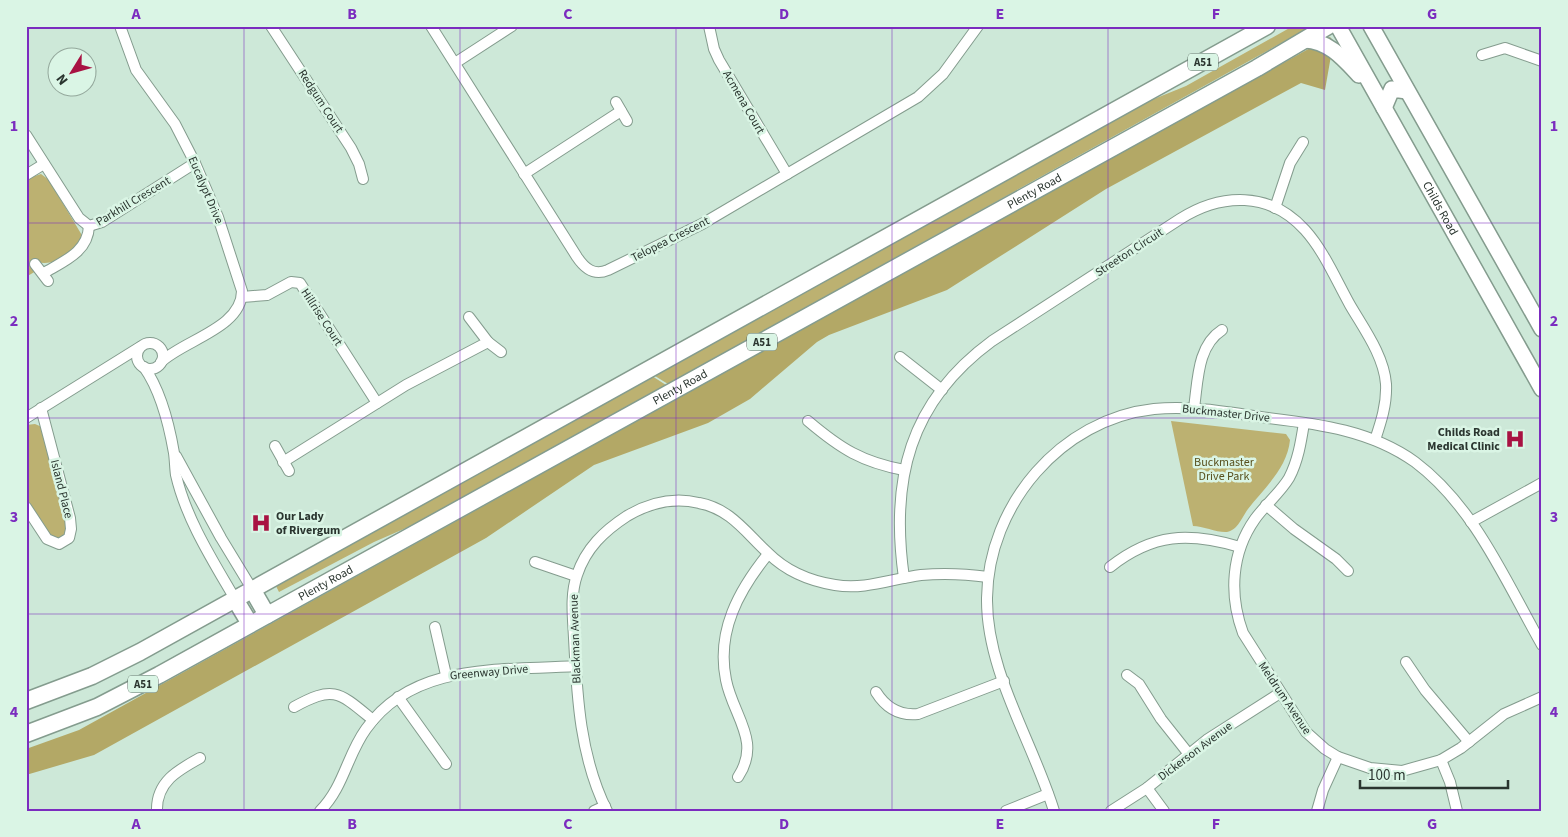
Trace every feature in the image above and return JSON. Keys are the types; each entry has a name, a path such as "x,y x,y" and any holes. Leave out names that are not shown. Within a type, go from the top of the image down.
{"highway":[{"name":"A51","path":"26,701 114,666 1267,26"},
{"name":"Plenty Road","path":"26,734 106,703 1328,26"},
{"path":"252,589 267,615"},
{"path":"235,599 250,624"}],"main road":[{"name":"Childs Road","path":"1338,26 1542,389"},
{"path":"1371,26 1542,329"},
{"path":"1382,47 1385,26"},
{"path":"1305,40 1324,44 1376,93"},
{"path":"1384,108 1392,89 1396,88 1407,91"}],"street":[{"name":"Eucalypt Drive","path":"120,26 136,70 175,124 195,164 218,217 241,286 242,297"},
{"name":"Redgum Court","path":"271,26 351,148 363,179"},
{"name":"Telopea Crescent","path":"431,26 581,263 589,270 598,273 608,270 694,228 924,93 943,74 978,26"},
{"path":"455,63 512,26"},
{"name":"Acmena Court","path":"709,26 714,49 719,60 787,174"},
{"path":"1482,55 1505,48 1542,61"},
{"path":"524,174 619,107 627,122"},
{"name":"Parkhill Crescent","path":"26,135 79,218 90,226 102,222 195,164"},
{"path":"1275,208 1290,163 1303,142"},
{"path":"26,175 44,164"},
{"name":"Streeton Circuit","path":"904,578 898,527 904,470 919,426 942,390 965,363 992,341 1193,211 1210,203 1236,200 1260,203 1275,208 1295,220 1312,239 1380,361 1386,384 1386,398 1374,440"},
{"path":"36,264 46,277 84,246 90,226"},
{"name":"Hillrise Court","path":"242,297 267,295 291,282 300,283 377,403"},
{"path":"111,365 125,361 151,369 160,364 169,354 230,318 238,309 242,297"},
{"path":"470,317 488,342 501,352"},
{"path":"1194,408 1203,354 1211,339 1222,330"},
{"path":"275,446 286,466 377,403 424,375 488,342"},
{"path":"26,418 146,344 157,346 189,343"},
{"path":"157,346 162,351 159,395"},
{"path":"140,347 137,354 159,395 174,453 176,475 190,515 235,599"},
{"path":"900,357 942,390"},
{"name":"Island Place","path":"26,507 50,542 59,544 69,538 72,529 70,518 42,408"},
{"name":"Buckmaster Drive","path":"1054,811 996,658 989,628 988,577 998,536 1014,502 1030,478 1058,452 1086,432 1118,417 1154,409 1194,408 1304,422 1355,433 1374,440 1413,461 1451,496 1471,522 1542,646"},
{"path":"808,421 841,448 857,457 904,470"},
{"name":"Meldrum Avenue","path":"1304,422 1300,450 1294,466 1281,489 1255,519 1240,547 1234,588 1238,617 1249,644 1306,732 1325,749 1353,764 1387,771 1416,769 1441,760 1469,742 1504,714 1542,697"},
{"path":"174,453 221,538 252,589"},
{"path":"1471,522 1542,483"},
{"name":"Blackman Avenue","path":"606,808 593,776 584,740 578,703 572,600 576,576 591,546 609,529 636,511 660,502 673,500 701,503 725,513 745,528 768,554 804,577 836,585 868,586 904,578 945,574 988,577"},
{"path":"1266,505 1294,529 1336,558 1348,571"},
{"path":"1110,567 1134,549 1160,540 1195,537 1240,547"},
{"path":"738,777 746,763 749,748 725,678 724,648 726,632 741,591 768,554"},
{"path":"535,562 576,576"},
{"path":"435,628 446,675"},
{"path":"1406,662 1425,690 1469,742"},
{"name":"Greenway Drive","path":"320,811 338,789 354,749 373,720 398,697 420,684 446,675 576,666"},
{"path":"1127,674 1139,684 1161,719 1188,753"},
{"path":"876,692 893,710 909,715 918,714 1004,681"},
{"path":"294,707 320,694 333,693 348,699 373,720"},
{"name":"Dickerson Avenue","path":"1111,811 1147,788 1188,753 1222,729 1280,693"},
{"path":"398,697 446,764"},
{"path":"1317,811 1323,790 1338,757"},
{"path":"156,811 160,793 168,778 200,758"},
{"path":"1441,760 1450,782 1457,811"},
{"path":"1147,788 1164,811"},
{"path":"1006,811 1048,794"},
{"path":"594,811 606,808"}],"green space":[{"path":"1293,26 1312,26 668,384 655,376 1149,101 1186,86"},
{"path":"41,174 49,180 83,237 71,253 51,262 37,262 36,271 26,277 26,179"},
{"path":"652,376 666,385 413,525 374,542 279,592 276,586"},
{"name":"Buckmaster Drive Park","path":"1171,421 1286,434 1290,440 1280,469 1237,526 1231,531 1215,531 1193,526"},
{"path":"35,424 42,427 68,527 63,535 58,538 44,530 32,514 26,500 26,425"}],"shaded area":[{"path":"1330,37 1336,44 1332,50 1325,90 1301,83 1106,189 947,290 829,335 817,342 750,399 708,423 594,465 486,538 94,755 26,775 26,749 79,730"}],"place":[{"name":"Childs Road Medical Clinic","path":"1515,439"},
{"name":"Our Lady of Rivergum","path":"261,523"}]}
